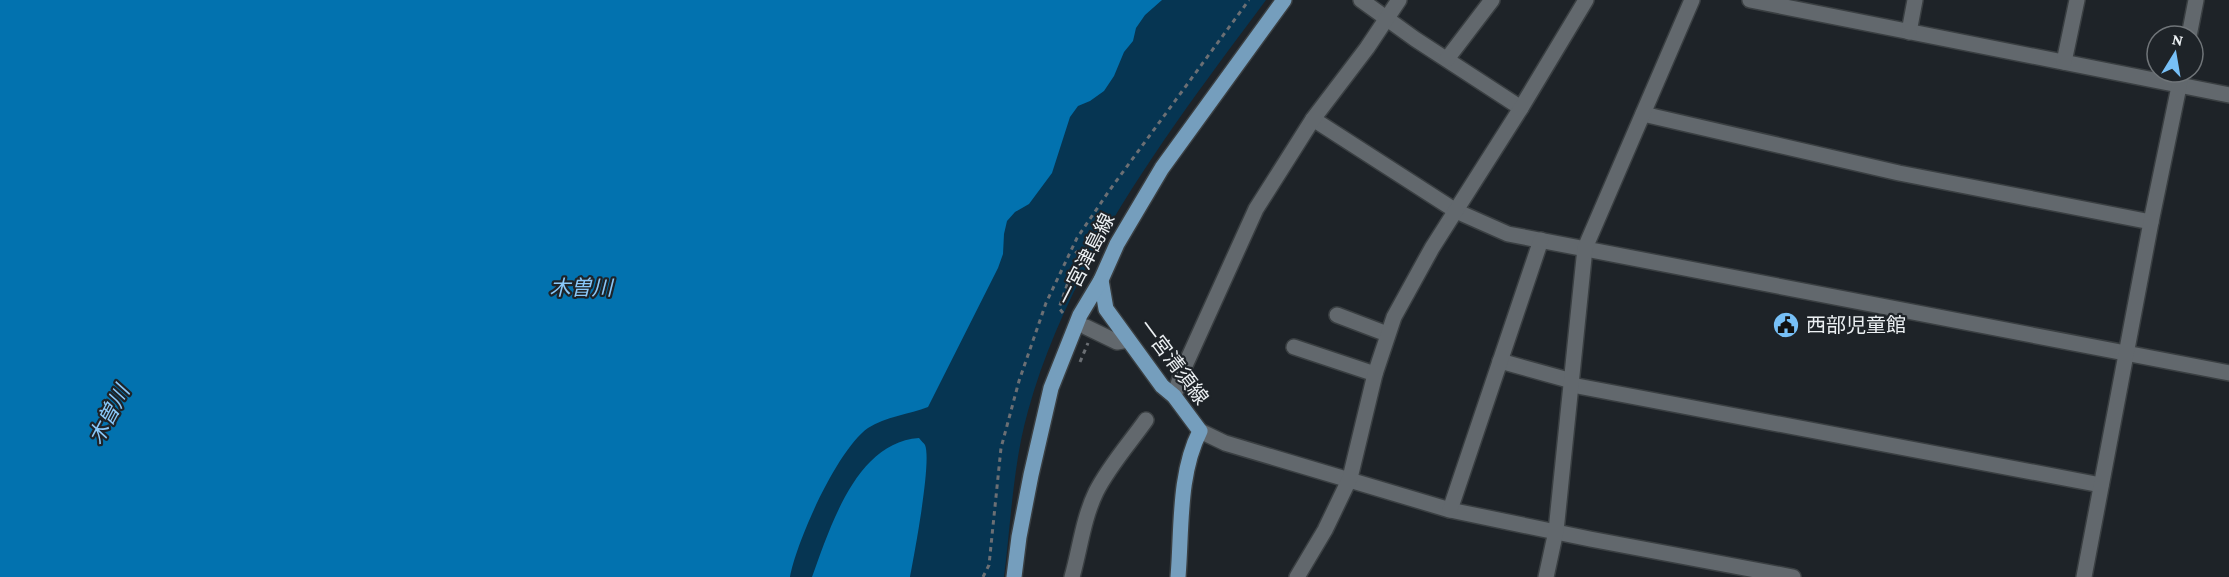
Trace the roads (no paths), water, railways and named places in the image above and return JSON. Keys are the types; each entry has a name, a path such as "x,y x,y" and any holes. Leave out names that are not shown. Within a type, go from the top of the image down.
{"main road":[{"name":"一宮津島線","path":"1014,577 1031,475 1051,388 1080,315 1101,280 1117,244 1161,168 1284,0"},
{"name":"一宮清須線","path":"1101,280 1106,309 1162,386 1174,396 1200,431 1192,447 1186,476 1178,577"}],"street":[{"path":"1360,0 1521,108"},
{"path":"1174,396 1183,370 1256,208 1313,119 1399,0"},
{"path":"1447,59 1492,0"},
{"path":"1297,577 1350,478 1387,334 1407,292 1586,0"},
{"path":"1546,577 1556,531 1585,248 1692,0"},
{"path":"1750,0 2064,62 2145,73"},
{"path":"1909,32 1915,0"},
{"path":"2064,62 2077,0"},
{"path":"2191,24 2196,0"},
{"path":"2084,577 2151,222 2180,84"},
{"path":"2198,84 2229,95"},
{"path":"1642,114 1899,173 2151,222"},
{"path":"1313,119 1456,211 1508,234 2229,373"},
{"path":"1450,510 1541,240"},
{"path":"1337,315 1387,334"},
{"path":"1086,327 1117,342 1128,339"},
{"path":"1294,347 1375,374"},
{"path":"1500,361 1572,383 2101,485"},
{"path":"1072,577 1086,516 1095,494 1110,468 1146,420"},
{"path":"1200,431 1225,443 1350,478 1450,510 1793,577"}],"water":[{"name":"木曽川","path":"0,0 1162,0 1145,15 1136,28 1133,41 1124,52 1114,76 1104,91 1078,106 1070,117 1052,173 1029,204 1015,212 1007,221 1003,254 998,268 928,407 875,424 856,439 820,497 801,541 790,577 0,577"},
{"path":"919,438 925,445 927,454 922,509 910,577 812,577 837,513 862,471 878,455 897,443"}],"place":[{"name":"西部児童館","path":"1786,325"}]}
